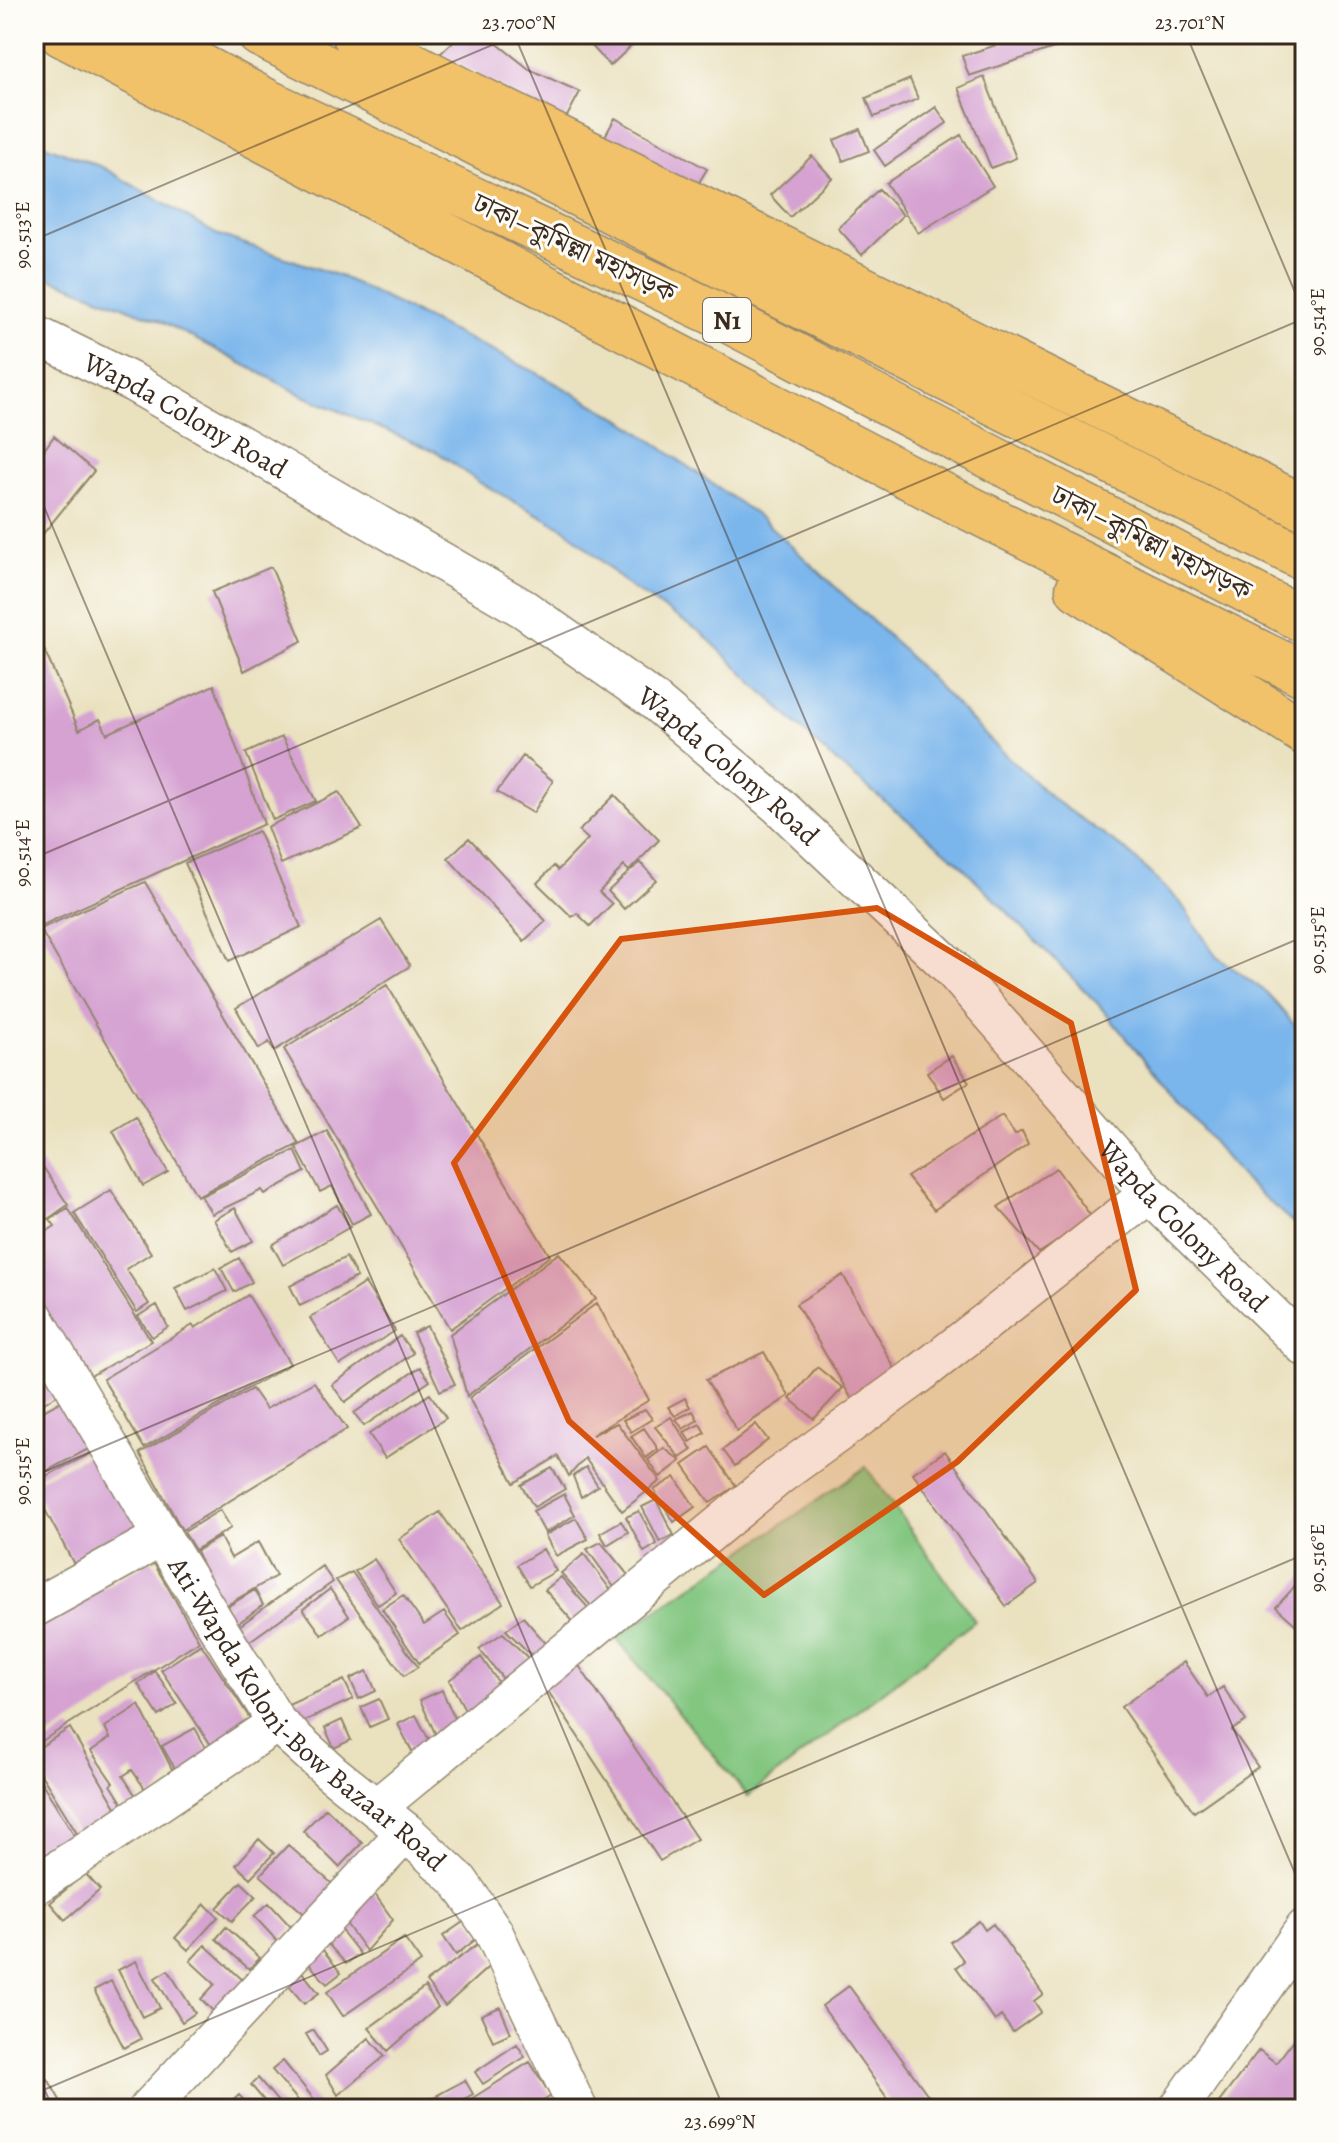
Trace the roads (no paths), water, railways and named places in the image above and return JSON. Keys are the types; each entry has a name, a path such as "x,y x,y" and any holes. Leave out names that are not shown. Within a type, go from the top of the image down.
{"highway":[{"path":"61,34 945,496 1305,675"},
{"name":"ঢাকা–কুমিল্লা মহাসড়ক","path":"141,34 268,102 710,311 1305,621"},
{"name":"ঢাকা–কুমিল্লা মহাসড়ক","path":"259,34 1305,559"},
{"path":"354,34 1305,508"},
{"path":"945,496 1051,571 1305,733"}],"street":[{"name":"Wapda Colony Road","path":"34,334 134,383 524,609 653,700 778,805 951,968 1149,1194 1305,1347"},
{"path":"376,1808 780,1475 917,1376 1149,1194"},
{"name":"Ati-Wapda Koloni-Bow Bazaar Road","path":"36,1324 277,1723 459,1881 493,1931 578,2109"},
{"path":"34,1608 162,1537"},
{"path":"34,1886 277,1723"},
{"path":"148,2109 406,1832"},
{"path":"1178,2109 1305,1928"}],"water":[{"path":"34,141 102,167 216,234 342,277 537,373 624,421 762,519 897,644 996,746 1052,798 1128,852 1180,902 1216,956 1266,992 1305,1037 1305,1233 1246,1182 1098,1004 955,859 828,755 702,633 630,587 567,530 480,483 437,452 304,396 161,321 34,272"}]}
